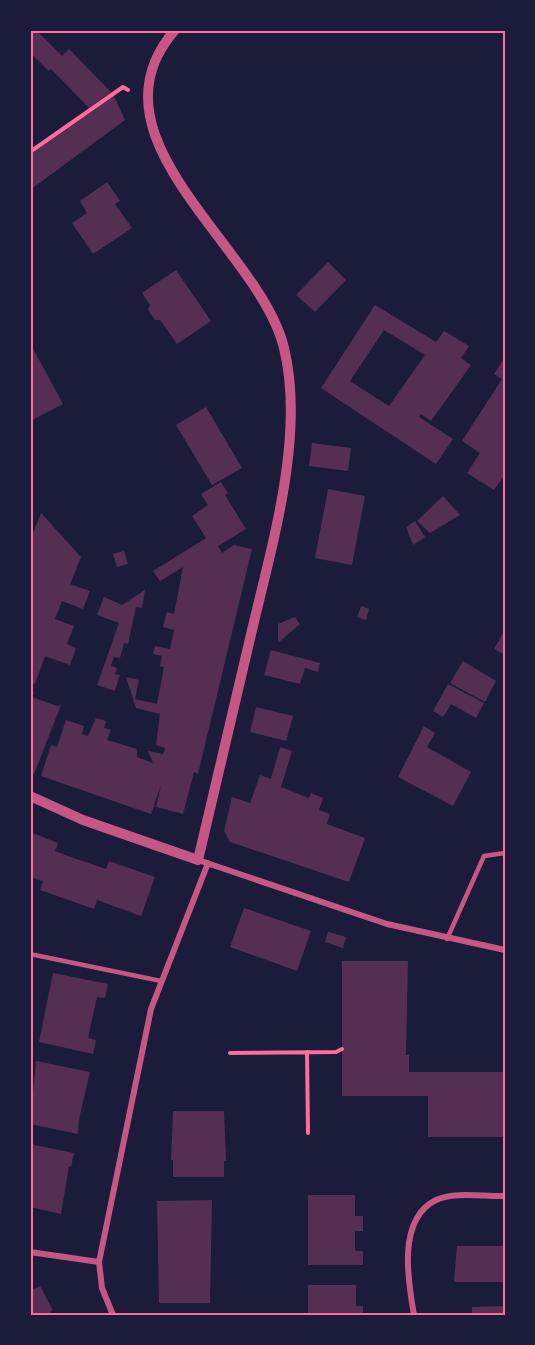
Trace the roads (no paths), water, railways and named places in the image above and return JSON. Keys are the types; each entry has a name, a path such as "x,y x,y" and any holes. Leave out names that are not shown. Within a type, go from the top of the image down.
{"street":[{"path":"113,1315 102,1288 99,1262 151,1009 203,862 268,562 290,424 289,373 277,325 158,145 151,126 146,99 154,65 175,30"},
{"path":"30,796 83,820 387,924 505,950"},
{"path":"414,1315 409,1282 410,1245 416,1221 425,1208 437,1200 450,1197 505,1196"},
{"path":"30,1252 99,1262"}],"lane":[{"path":"447,939 484,856 505,854"},
{"path":"30,954 161,981"}]}
